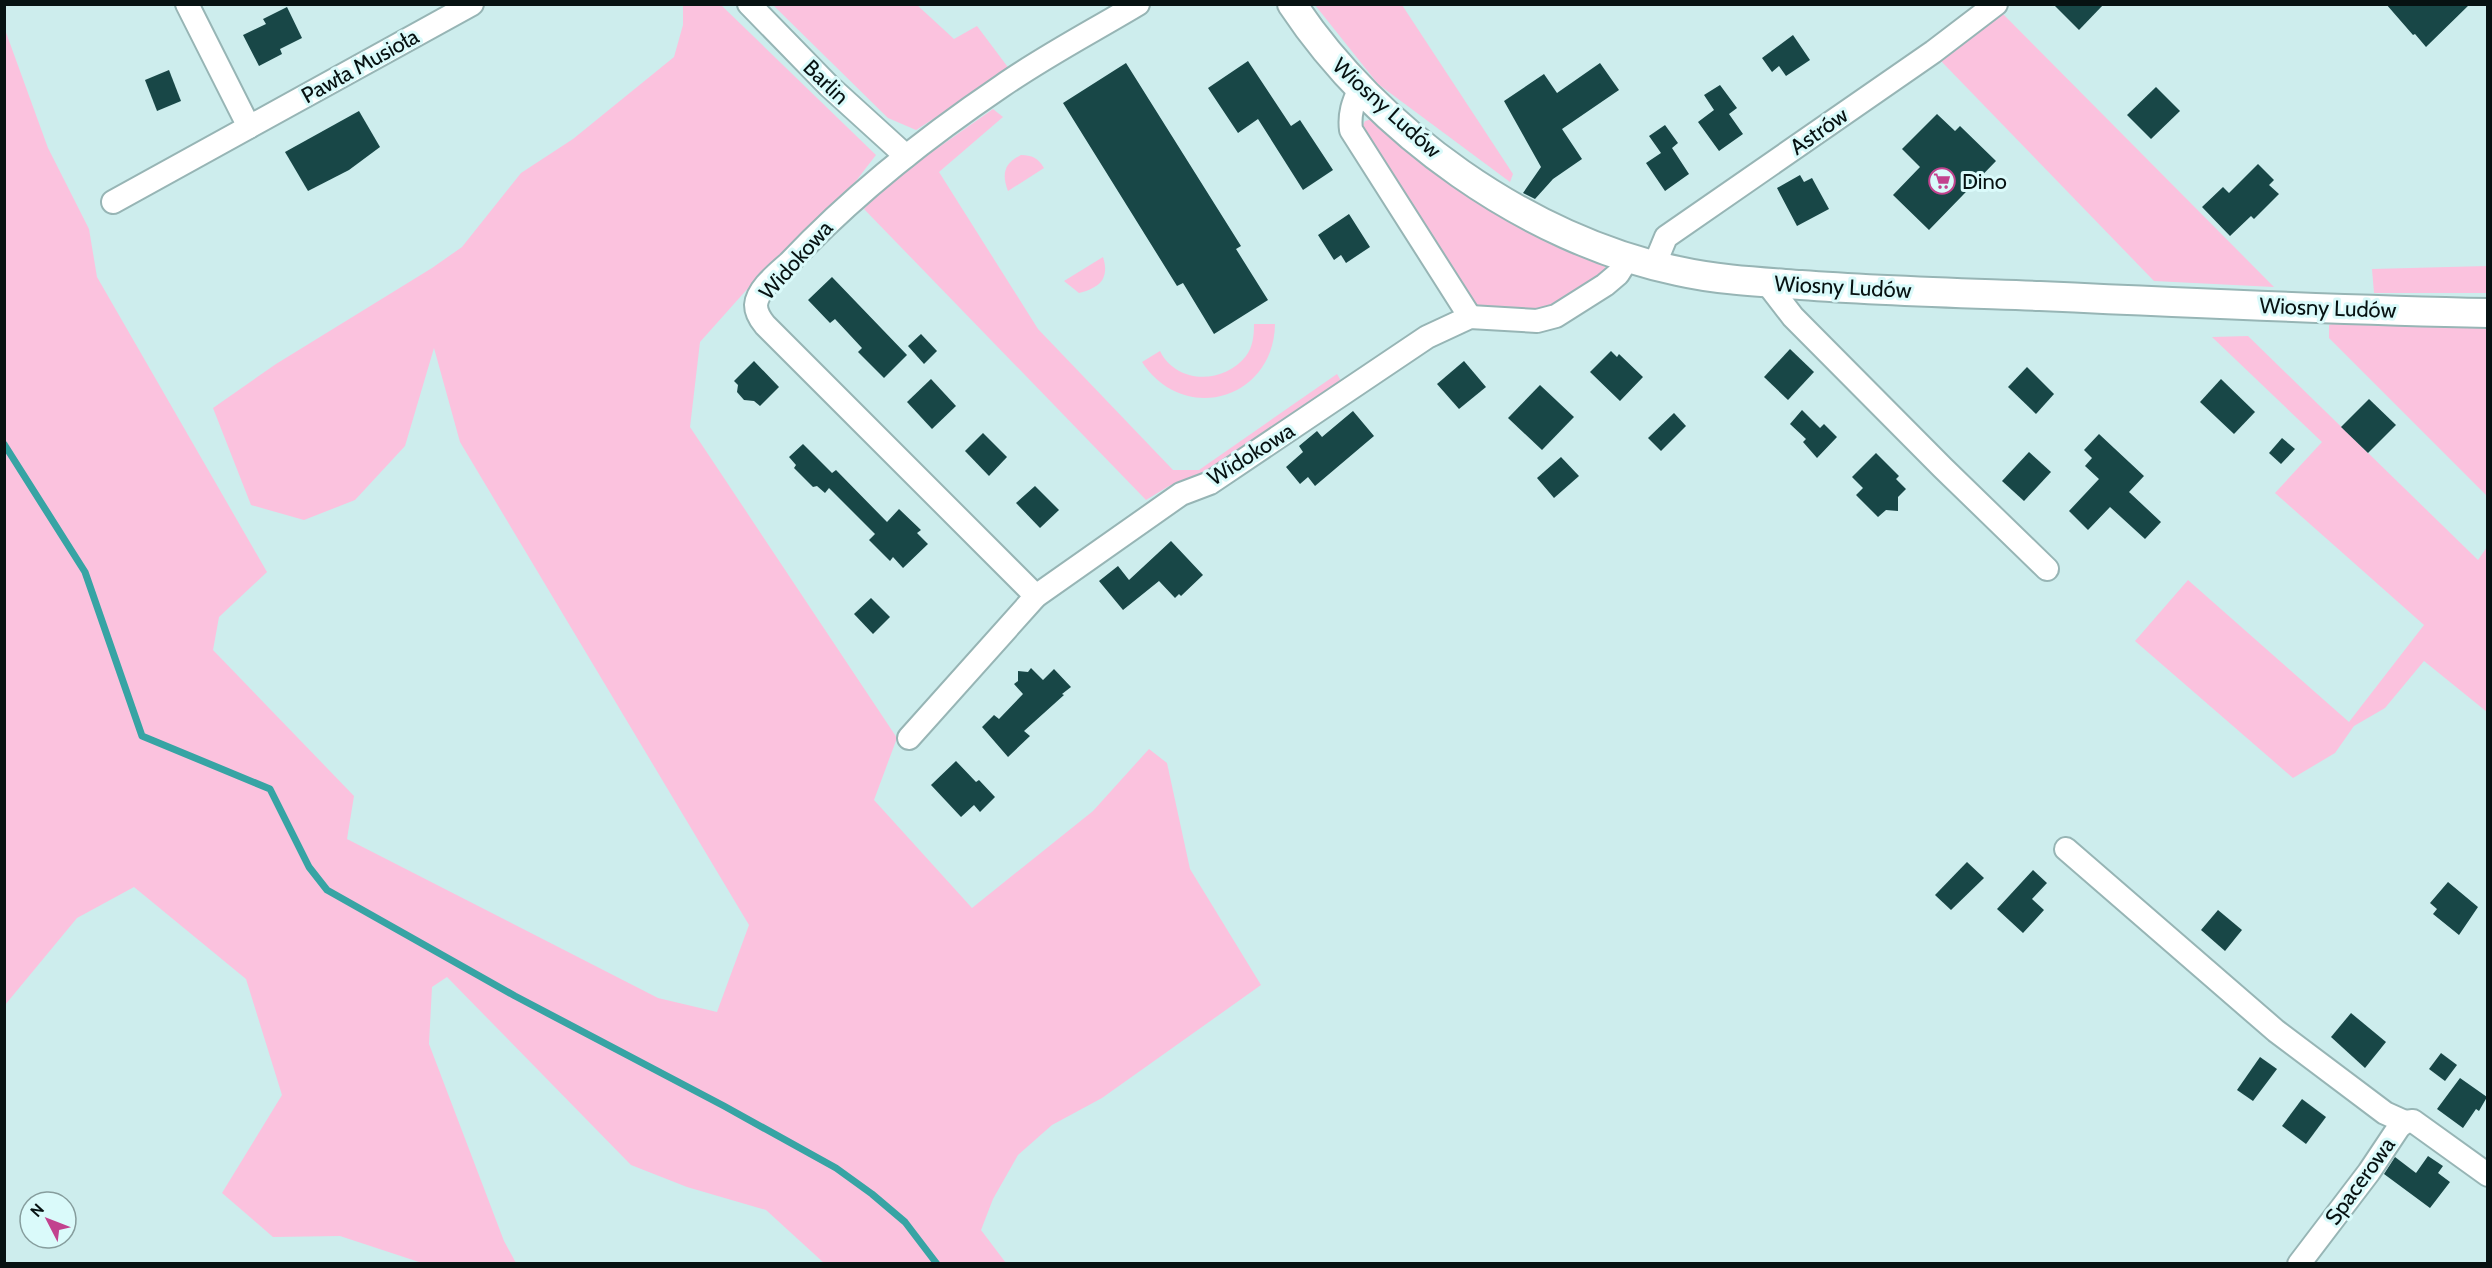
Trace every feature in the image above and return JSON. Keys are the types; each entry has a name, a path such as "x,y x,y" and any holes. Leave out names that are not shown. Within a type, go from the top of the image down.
{"street":[{"path":"187,4 249,127"},
{"name":"Pawła Musioła","path":"113,202 472,4"},
{"name":"Barlin","path":"749,4 829,86 906,156"},
{"name":"Widokowa","path":"1036,597 758,316 756,303 762,291 859,194 906,156 1003,85 1138,4"},
{"name":"Wiosny Ludów","path":"1292,4 1322,46 1360,88 1445,161 1548,226 1641,262 1709,277 1850,288 2383,311 2487,313"},
{"name":"Astrów","path":"1641,262 1666,237 1933,52 1996,4"},
{"path":"1360,88 1352,106 1351,130 1470,317"},
{"name":"Widokowa","path":"909,738 1036,597 1181,494 1210,483 1427,337 1470,317 1537,321 1556,316 1605,285 1618,274 1641,262"},
{"path":"1766,282 1793,317 1943,468 2048,569"},
{"path":"2066,849 2276,1031 2385,1113 2405,1122"},
{"name":"Spacerowa","path":"2299,1263 2405,1122 2413,1121 2487,1175"}],"shaded area":[{"path":"683,5 721,5 876,155 849,190 758,277 700,342 690,427 897,738 874,800 972,908 1093,811 1149,749 1167,763 1190,869 1261,985 1102,1098 1052,1125 1018,1155 993,1199 981,1230 1006,1263 824,1263 766,1210 687,1187 631,1165 447,977 432,987 429,1044 504,1241 516,1263 422,1263 340,1236 273,1237 222,1193 282,1095 246,979 134,887 77,918 5,1005 4,27 48,148 89,229 97,277 267,572 219,617 213,650 354,796 347,839 658,998 717,1012 749,925 460,442 434,348 405,446 355,500 304,520 251,505 213,408 276,364 432,268 462,247 521,173 573,139 674,57 683,25"},
{"path":"773,5 917,5 954,39 977,26 1010,70 916,130 888,118"},
{"path":"1315,5 1402,5 1513,174 1510,182 1378,84"},
{"path":"2002,13 2274,287 2154,281 1940,60"},
{"path":"993,109 1003,117 939,172 1038,329 1173,470 1199,470 1337,374 1344,386 1211,474 1169,486 1146,500 864,209 881,188"},
{"path":"1376,118 1605,264 1605,272 1599,283 1536,315 1474,310 1361,129 1365,121"},
{"path":"1021,155 1034,158 1044,168 1008,191 1005,179 1006,169 1011,161"},
{"path":"1103,257 1104,277 1097,285 1079,293 1064,281"},
{"path":"2487,266 2487,293 2374,293 2372,269"},
{"path":"2348,318 2487,327 2487,496 2329,338 2329,325"},
{"path":"1254,324 1275,324 1271,350 1260,371 1244,386 1224,395 1202,398 1180,394 1160,382 1142,362 1160,351 1168,362 1189,375 1214,376 1226,372 1246,356 1253,341"},
{"path":"2248,336 2478,560 2487,547 2487,712 2424,661 2385,708 2354,726 2335,753 2293,778 2135,641 2188,580 2349,722 2424,625 2275,493 2322,442 2212,337"}],"building":[{"path":"2053,4 2104,4 2079,30"},
{"path":"2386,4 2470,4 2426,47"},
{"path":"287,7 302,38 280,49 282,54 259,66 243,35 266,24 263,19"},
{"path":"1793,35 1810,60 1786,76 1779,66 1772,72 1762,58"},
{"path":"1248,61 1291,126 1300,120 1333,170 1303,190 1258,119 1238,133 1208,88"},
{"path":"1126,63 1241,246 1236,249 1268,300 1214,334 1183,283 1177,286 1063,103"},
{"path":"1600,63 1619,90 1562,129 1582,159 1553,179 1535,199 1523,193 1541,167 1504,101 1544,74 1557,93"},
{"path":"169,70 181,101 157,111 145,80"},
{"path":"1720,85 1737,108 1729,114 1743,134 1719,151 1698,122 1714,110 1704,95"},
{"path":"2156,87 2180,111 2151,139 2127,115"},
{"path":"359,111 380,147 349,170 308,191 285,152"},
{"name":"Dino","path":"1937,114 1955,131 1960,126 1996,161 1929,230 1893,195 1920,167 1902,149"},
{"path":"1665,125 1678,143 1672,148 1689,174 1665,191 1646,163 1661,153 1649,136"},
{"path":"2258,164 2274,180 2269,185 2279,194 2254,219 2251,216 2230,236 2202,207 2223,187 2229,193"},
{"path":"1800,175 1804,182 1812,178 1829,209 1797,226 1777,188"},
{"path":"1349,214 1370,247 1346,263 1341,255 1334,260 1318,235"},
{"path":"832,277 907,355 884,378 858,352 862,348 835,319 830,323 808,300"},
{"path":"921,334 937,351 924,364 908,346"},
{"path":"1790,349 1814,372 1788,400 1764,377"},
{"path":"1611,351 1617,357 1619,354 1643,377 1620,401 1590,372"},
{"path":"754,361 779,387 760,406 754,401 744,400 737,392 738,385 734,381"},
{"path":"1464,361 1486,387 1459,409 1437,384"},
{"path":"2027,367 2054,394 2036,414 2008,387"},
{"path":"931,379 956,406 932,429 907,402"},
{"path":"2221,379 2255,412 2234,434 2200,402"},
{"path":"1540,385 1574,417 1542,450 1508,418"},
{"path":"2369,399 2396,425 2368,453 2341,427"},
{"path":"1802,410 1820,428 1824,424 1837,437 1817,458 1803,442 1806,439 1790,424"},
{"path":"1353,411 1374,436 1315,486 1308,477 1300,484 1286,467 1303,452 1299,446 1317,431 1322,437"},
{"path":"1674,413 1686,426 1661,451 1648,438"},
{"path":"983,433 1007,457 989,476 965,451"},
{"path":"2099,434 2144,476 2129,492 2161,522 2145,539 2110,507 2088,530 2069,511 2099,479 2085,466 2092,458 2084,450"},
{"path":"2282,438 2295,449 2281,464 2269,453"},
{"path":"803,444 832,473 836,470 887,522 899,509 921,530 917,533 928,544 903,568 893,557 890,561 869,540 875,534 829,488 825,493 817,486 813,487 794,468 796,465 789,457"},
{"path":"2029,452 2051,472 2024,501 2002,481"},
{"path":"1876,453 1899,476 1896,479 1906,489 1898,497 1898,511 1886,510 1878,517 1856,495 1863,488 1852,477"},
{"path":"1561,457 1579,476 1554,498 1537,478"},
{"path":"1035,486 1059,510 1040,528 1016,503"},
{"path":"1171,541 1203,575 1181,596 1179,594 1175,598 1159,581 1123,610 1099,581 1118,566 1129,580"},
{"path":"871,598 890,617 873,634 854,614"},
{"path":"1031,668 1043,680 1054,669 1071,687 1024,731 1030,736 1008,757 982,727 994,715 999,719 1023,694 1014,684 1018,681 1018,671 1028,672"},
{"path":"956,761 976,782 979,780 995,797 980,812 974,805 961,817 931,785"},
{"path":"1967,862 1984,878 1951,910 1935,895"},
{"path":"2033,870 2047,883 2032,899 2044,910 2023,933 1997,909"},
{"path":"2448,882 2478,907 2459,935 2433,914 2437,909 2430,903"},
{"path":"2218,910 2242,930 2225,951 2201,930"},
{"path":"2351,1013 2386,1042 2365,1068 2331,1037"},
{"path":"2441,1053 2457,1065 2445,1081 2429,1069"},
{"path":"2260,1057 2277,1069 2253,1101 2237,1090"},
{"path":"2460,1078 2487,1097 2479,1111 2476,1109 2463,1128 2437,1109"},
{"path":"2302,1099 2326,1117 2306,1144 2282,1126"},
{"path":"2428,1156 2443,1166 2438,1173 2450,1182 2430,1208 2384,1174 2395,1157 2416,1173"}],"waterway":[{"path":"4,444 85,572 142,736 270,789 309,867 327,890 515,996 836,1168 905,1222 937,1264"}],"place":[{"name":"Dino","path":"1942,181"}]}
